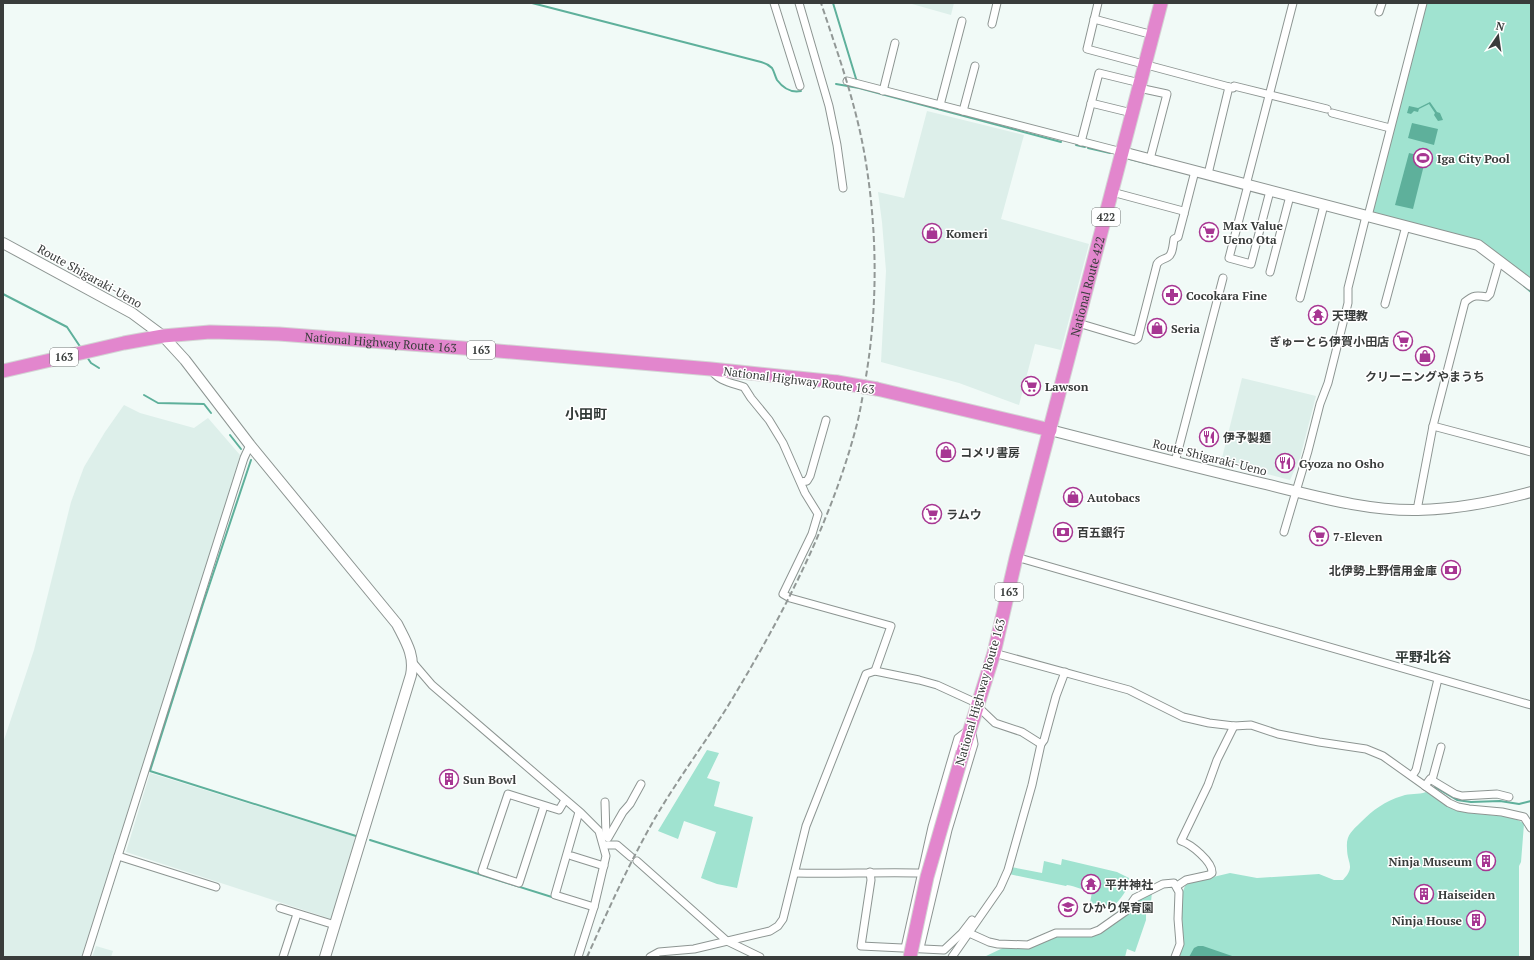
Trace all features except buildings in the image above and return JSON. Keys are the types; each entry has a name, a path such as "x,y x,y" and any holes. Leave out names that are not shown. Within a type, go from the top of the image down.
{"highway":[{"name":"National Route 422","path":"1050,430 1161,3"},
{"name":"National Highway Route 163","path":"3,371 124,343 163,336 210,332 279,334 711,369 837,382 878,389 1050,430 1016,558 994,653 978,707 962,752 907,953"}],"street":[{"path":"774,3 800,86"},
{"path":"799,3 829,106 837,145 842,188"},
{"path":"992,24 997,3"},
{"path":"1098,3 1087,49 1229,87 1233,88 1234,86 1269,95 1390,128"},
{"path":"1270,191 1251,264 1229,258 1293,3"},
{"path":"1379,12 1382,3"},
{"path":"1284,532 1320,404 1328,383 1348,303 1348,288 1422,3"},
{"path":"1094,19 1152,35"},
{"path":"940,105 962,21"},
{"path":"883,91 895,44"},
{"path":"963,112 976,66"},
{"path":"1081,142 1099,73 1167,94 1150,159"},
{"path":"847,81 1478,245 1531,285"},
{"path":"1208,174 1229,87"},
{"path":"1091,102 1132,113"},
{"path":"1078,323 1135,340 1138,338 1157,264 1160,260 1171,254 1174,239 1178,237 1195,171"},
{"path":"1112,192 1183,211 1184,214"},
{"path":"1270,272 1290,196"},
{"path":"1300,298 1324,205"},
{"path":"1385,304 1406,226"},
{"name":"Route Shigaraki-Ueno","path":"3,243 132,313 163,336 213,396 250,445 397,624 411,652 414,664"},
{"path":"1417,510 1433,426 1464,302 1471,296 1475,295 1487,297 1490,294 1498,266 1502,262"},
{"path":"1175,462 1224,278"},
{"path":"711,369 714,375 724,381 744,387 769,420 783,443 805,493 818,514 812,534 783,594 790,598 891,626 875,670"},
{"path":"801,482 807,481 810,476 826,420"},
{"path":"1433,426 1531,452"},
{"name":"Route Shigaraki-Ueno","path":"1050,430 1340,502 1364,506 1417,510 1450,508 1493,502 1531,492"},
{"path":"86,957 201,592 244,458 250,445"},
{"path":"1016,558 1531,705"},
{"path":"994,653 1129,690 1183,717 1209,723 1234,726 1251,725 1278,734 1366,749 1383,756 1449,803 1458,807 1502,812 1528,817 1531,828"},
{"path":"414,664 432,685 727,941 760,957"},
{"path":"325,957 402,710 414,664"},
{"path":"650,957 659,952 694,949 770,931 778,926 783,920 806,826 866,674 875,670 937,685 972,701 995,723 1022,732 1041,744"},
{"path":"952,957 1000,888 1008,870 1032,785 1041,744 1044,740 1064,672"},
{"path":"1412,776 1416,770 1438,679"},
{"path":"1176,886 1186,880 1212,873 1212,869 1208,861 1182,841 1205,792 1216,760 1234,726"},
{"path":"907,953 921,874 932,827 958,738 971,728 974,744 948,830 920,948"},
{"path":"1425,786 1430,779 1432,780 1441,747"},
{"path":"1432,780 1455,794 1462,796 1497,794 1508,797"},
{"path":"607,837 630,804 641,784"},
{"path":"544,806 519,883 482,871 508,794 559,810 565,800"},
{"path":"605,802 607,837"},
{"path":"579,812 555,895 594,907"},
{"path":"578,957 594,907 606,856 599,831"},
{"path":"604,845 618,845"},
{"path":"118,856 216,887"},
{"path":"572,856 604,866"},
{"path":"795,873 844,874 870,872 921,874"},
{"path":"870,872 871,880 861,946 907,953 920,948 944,950 962,933 987,901 990,903"},
{"path":"969,933 989,942 998,944 1028,945 1056,933 1092,933 1099,930 1126,911 1135,898 1163,884 1174,883 1179,892 1178,919 1180,944 1176,957"},
{"path":"280,908 335,926"},
{"path":"283,957 297,914"}],"shaded area":[{"path":"912,3 954,3 951,15"},
{"path":"1424,3 1531,3 1531,283 1485,247 1372,214"},
{"path":"1430,102 1437,112 1440,113 1443,120 1438,121 1429,104 1419,109 1418,112 1414,111 1411,114 1407,113 1409,106 1418,108"},
{"path":"927,111 1024,135 1001,219 1089,244 1061,350 1035,344 1019,405 959,383 881,362 886,271 878,192 904,198"},
{"path":"1412,123 1438,129 1434,145 1408,138"},
{"path":"1409,153 1426,157 1413,209 1395,205"},
{"path":"1242,378 1316,396 1300,458 1290,480 1221,462"},
{"path":"124,405 140,413 194,428 208,418 240,455 235,476 82,957 3,957 3,743 34,650 71,502 84,467 105,432"},
{"path":"707,750 719,753 707,778 720,782 714,806 753,817 737,888 717,884 701,878 716,832 684,821 678,839 658,831"},
{"path":"150,773 356,837 331,919 126,852"},
{"path":"1426,792 1455,810 1502,816 1519,820 1524,824 1521,862 1519,866 1519,957 1179,957 1183,945 1182,894 1184,887 1188,883 1230,873 1257,878 1319,874 1334,880 1343,880 1350,868 1347,844 1350,834 1355,828 1375,810 1390,800 1405,795"},
{"name":"平井神社","path":"1062,859 1117,872 1129,878 1128,886 1113,907 1090,903 1092,892 1067,885 1009,874 1011,867 1042,873 1044,861 1061,865"},
{"path":"1152,892 1151,902 1146,903 1146,920 1135,952 1127,949 1125,957 984,957 1007,946 1056,936 1091,936 1138,900"},
{"path":"96,946 113,951 111,957 92,957"},
{"path":"1203,946 1235,957 1189,957 1194,948"}],"waterway":[{"path":"532,3 762,62 772,68 777,80 785,88 791,91 801,91"},
{"path":"833,3 857,82"},
{"path":"836,84 859,88 1061,142"},
{"path":"1076,145 1085,147"},
{"path":"1088,148 1110,153"},
{"path":"1130,159 1157,166"},
{"path":"1524,286 1531,292"},
{"path":"3,294 67,327 81,348"},
{"path":"87,357 91,363 99,368"},
{"path":"144,395 158,403 204,404 211,413"},
{"path":"230,435 241,449"},
{"path":"251,460 150,771 356,836"},
{"path":"1435,787 1457,800 1471,802 1500,801 1519,804 1531,801"},
{"path":"370,840 555,898"}],"railway":[{"path":"587,957 648,830 667,798 734,696 789,598 821,530 847,460 857,424 869,359 872,331 875,273 872,215 865,157 857,118 821,3"}],"place":[{"name":"Iga City Pool","path":"1423,158"},
{"name":"Max Value Ueno Ota","path":"1209,232"},
{"name":"Komeri","path":"932,233"},
{"name":"Cocokara Fine","path":"1172,295"},
{"name":"天理教","path":"1318,315"},
{"name":"Seria","path":"1157,328"},
{"name":"ぎゅーとら伊賀小田店","path":"1403,341"},
{"name":"クリーニングやまうち","path":"1425,356"},
{"name":"Lawson","path":"1031,386"},
{"name":"伊予製麺","path":"1209,437"},
{"name":"コメリ書房","path":"946,452"},
{"name":"Gyoza no Osho","path":"1285,463"},
{"name":"Autobacs","path":"1073,497"},
{"name":"ラムウ","path":"932,514"},
{"name":"百五銀行","path":"1063,532"},
{"name":"7-Eleven","path":"1319,536"},
{"name":"北伊勢上野信用金庫","path":"1451,570"},
{"name":"Sun Bowl","path":"449,779"},
{"name":"Ninja Museum","path":"1486,861"},
{"name":"平井神社","path":"1091,884"},
{"name":"Haiseiden","path":"1424,894"},
{"name":"ひかり保育園","path":"1068,907"},
{"name":"Ninja House","path":"1476,920"}],"district":[{"name":"小田町","path":"586,413"},
{"name":"平野北谷","path":"1423,656"}]}
